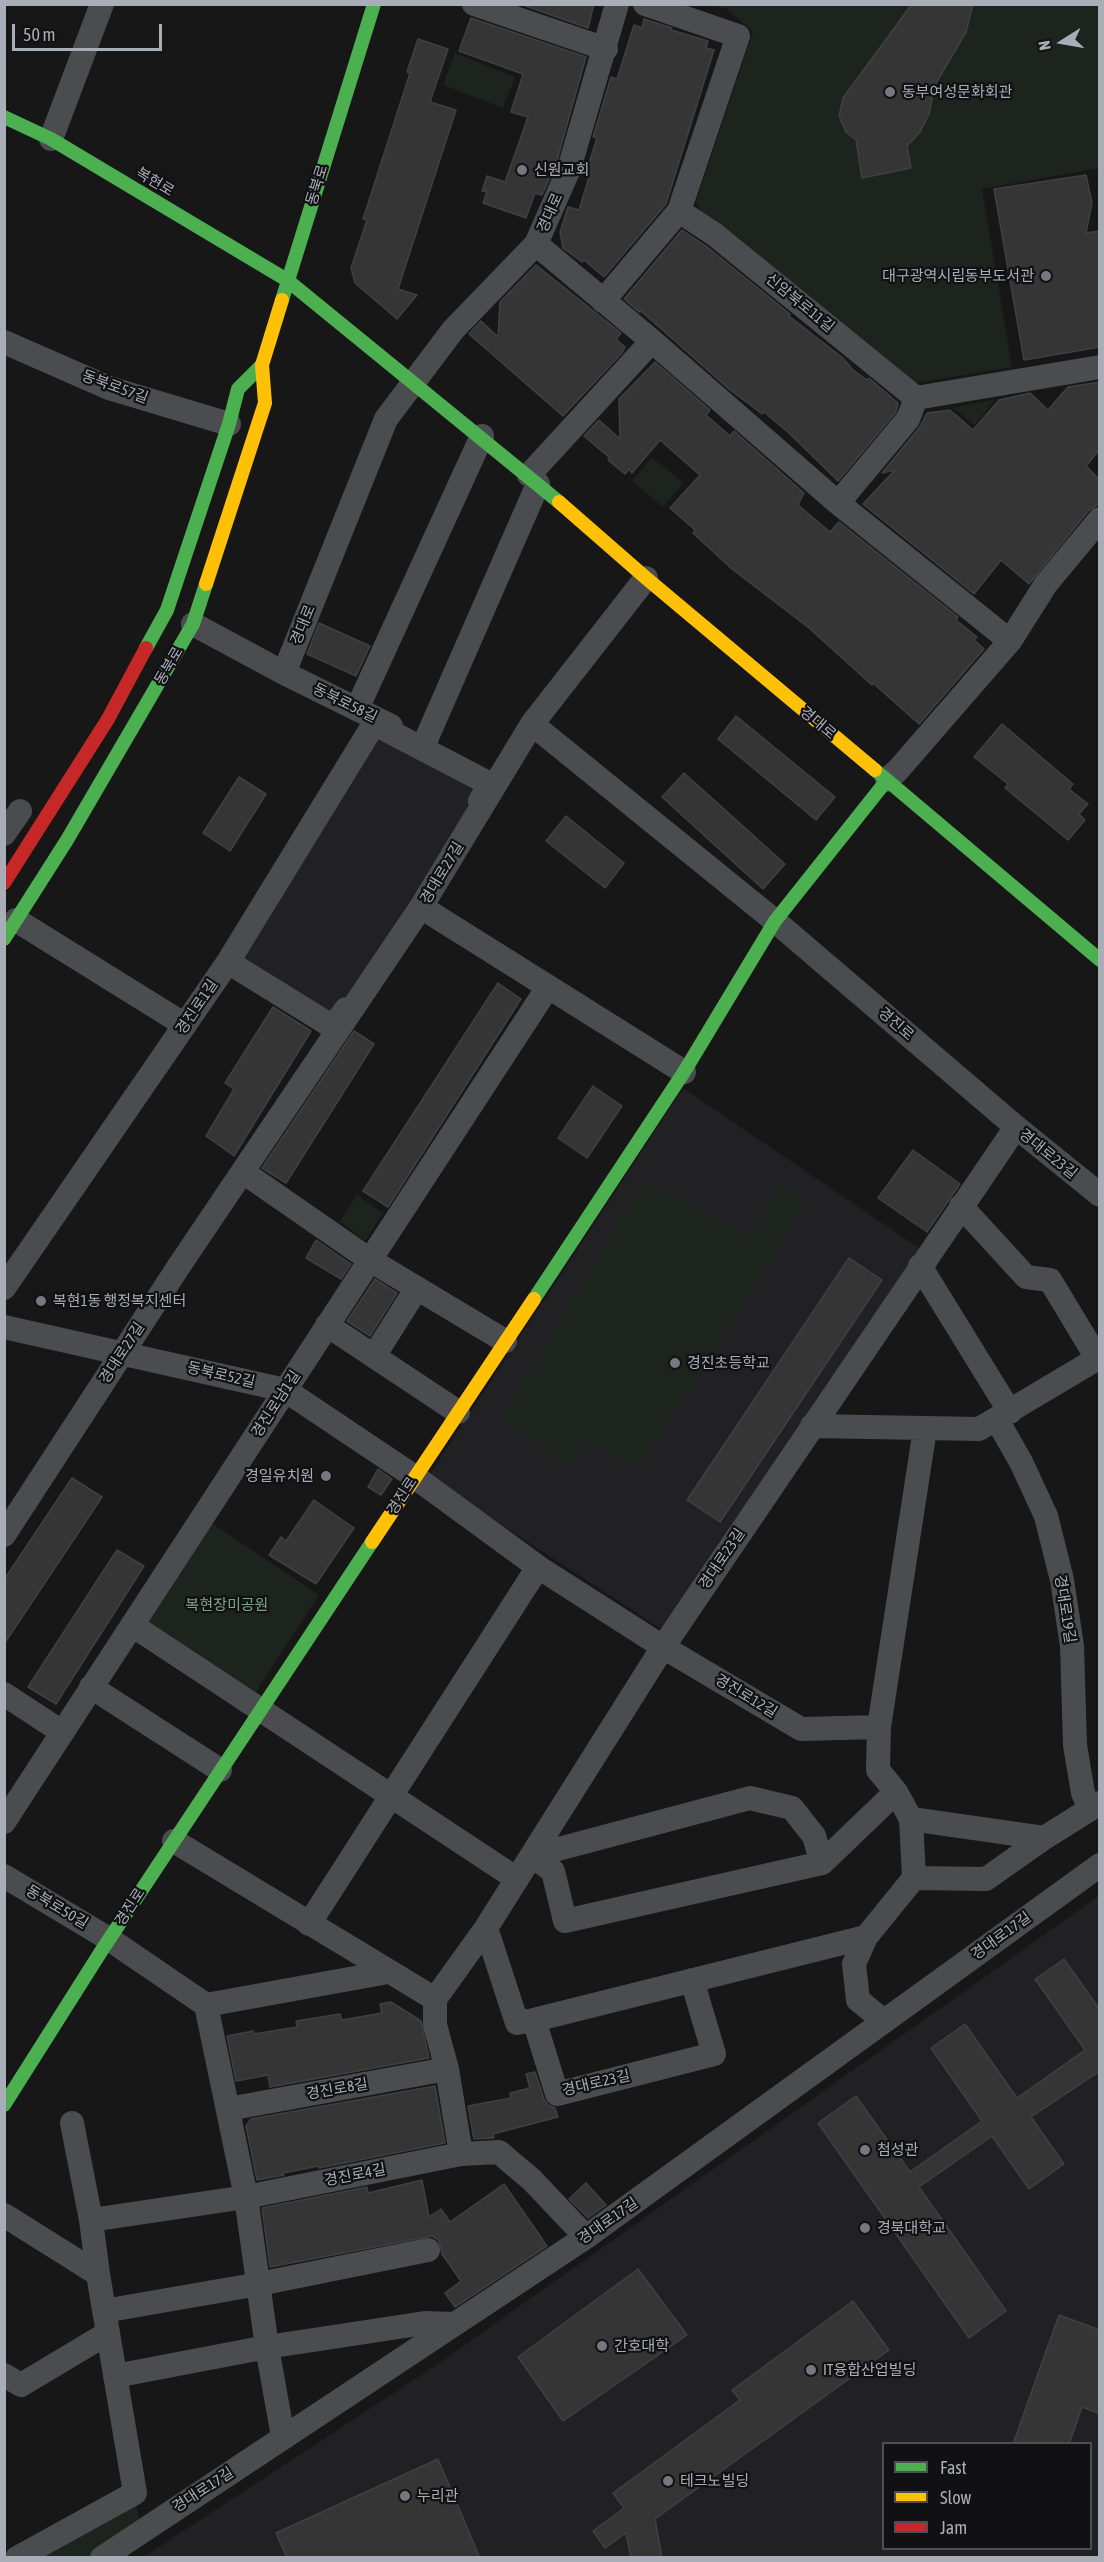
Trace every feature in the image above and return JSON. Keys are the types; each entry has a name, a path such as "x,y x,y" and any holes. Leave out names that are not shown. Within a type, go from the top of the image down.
{"main road":[{"name":"동북로","path":"10,929 67,840 193,624 266,403 262,365 374,4"},
{"name":"복현로","path":"4,117 51,139 287,280"},
{"name":"경대로","path":"287,280 482,436 646,578 1100,960"},
{"name":"동북로","path":"4,883 108,719 167,610 229,424 238,389 262,365"},
{"name":"경진로","path":"4,2105 220,1770 684,1072 775,921 887,780"}],"street":[{"path":"51,139 102,4"},
{"path":"474,4 606,49"},
{"name":"경대로","path":"284,673 386,419 453,330 536,244 569,169 606,49 617,4"},
{"path":"603,301 679,211 738,36 645,4"},
{"name":"신암북로11길","path":"679,211 714,234 916,398"},
{"path":"536,244 838,502 1010,641"},
{"path":"425,742 533,480 652,341"},
{"name":"동북로57길","path":"4,342 109,388 229,424"},
{"path":"838,502 908,419 916,398 1100,368"},
{"path":"227,965 333,1027 420,897 490,784 373,718 482,436"},
{"path":"887,780 1010,641 1046,584 1100,519"},
{"name":"경대로27길","path":"4,1535 122,1353 421,907 532,724 646,578"},
{"name":"동북로58길","path":"193,624 284,673 499,779"},
{"name":"경진로1길","path":"4,1288 227,965 373,718"},
{"name":"경진로","path":"532,724 775,921 1016,1127"},
{"path":"4,834 20,811"},
{"path":"421,907 684,1072"},
{"path":"10,929 185,1025"},
{"path":"227,965 336,1034"},
{"name":"경진로남1길","path":"4,1822 548,987"},
{"name":"경대로23길","path":"435,1999 486,1928 663,1647 1016,1127 1100,1195"},
{"path":"243,1172 370,1260 505,1341"},
{"path":"812,1426 979,1429 1098,1357 1050,1280 1026,1277 961,1206"},
{"name":"경대로19길","path":"920,1266 963,1336 1003,1416 1046,1516 1062,1580 1072,1646 1075,1745 1083,1793 1095,1806"},
{"path":"374,1356 417,1288"},
{"path":"327,1325 458,1412"},
{"name":"동북로52길","path":"4,1327 285,1390 415,1477"},
{"path":"884,2021 858,2000 854,1964 866,1937 914,1878 911,1819 896,1792 878,1770 879,1727 925,1429"},
{"name":"경진로12길","path":"415,1477 538,1567 663,1647 801,1729 879,1727"},
{"path":"309,1924 538,1567"},
{"path":"132,1625 517,1879"},
{"path":"91,1687 220,1770"},
{"path":"4,1694 62,1732"},
{"path":"531,1856 553,1871 565,1921 822,1863 896,1792"},
{"path":"531,1856 750,1798 792,1808 814,1836 822,1863"},
{"path":"914,1878 986,1879 1095,1806"},
{"path":"911,1819 1044,1838"},
{"path":"174,1841 435,1999 435,2025 447,2069 461,2154"},
{"name":"경대로17길","path":"102,2558 586,2237 1100,1864"},
{"name":"동북로50길","path":"4,1876 109,1939"},
{"path":"486,1928 517,2023 866,1937"},
{"path":"109,1939 207,2005 388,1972"},
{"name":"경대로23길","path":"534,2020 557,2094 714,2054 692,1980"},
{"path":"207,2005 246,2197 267,2347 283,2437"},
{"name":"경진로8길","path":"228,2109 447,2069"},
{"path":"72,2123 91,2220 141,2531"},
{"name":"경진로4길","path":"91,2220 246,2197 461,2154 499,2152 532,2180 586,2237"},
{"path":"4,2216 98,2274"},
{"path":"4,2375 21,2385 106,2322 259,2284 428,2250"},
{"path":"115,2376 267,2347 425,2323 454,2324"},
{"path":"17,2558 135,2493"}],"shaded area":[{"path":"380,724 488,779 332,1023 234,964"},
{"name":"경진초등학교","path":"683,1088 922,1250 669,1634 428,1477"},
{"name":"경북대학교","path":"1099,1896 1099,2557 142,2558 435,2366"}],"green space":[{"path":"709,5 1099,5 1099,168 982,189 1012,367 915,383 702,216 696,201 753,32 727,9"},
{"path":"455,53 515,77 503,108 443,85"},
{"path":"995,399 975,425 953,408"},
{"path":"652,457 683,483 663,507 632,481"},
{"path":"646,1181 747,1236 781,1184 806,1205 639,1468 587,1441 567,1466 501,1418"},
{"path":"357,1195 383,1213 365,1241 340,1221"},
{"name":"복현장미공원","path":"201,1516 319,1595 254,1695 135,1616"},
{"path":"135,2493 141,2531 102,2557 17,2558"}],"building":[{"path":"520,4 594,4 588,28"},
{"name":"동부여성문화회관","path":"912,4 973,4 966,32 935,85 929,114 920,132 907,146 911,168 862,178 856,140 846,132 839,116 843,98"},
{"path":"471,18 586,57 556,164 542,195 535,193 526,218 483,203 487,192 482,191 487,176 505,182 528,117 511,112 523,74 459,51"},
{"path":"644,19 708,41 706,48 714,50 666,204 604,277 584,260 582,262 563,248 560,232 568,207 579,210 589,177 585,176 597,138 593,137 611,77 617,79 634,25 642,28"},
{"path":"418,39 448,49 430,102 456,110 398,289 417,295 397,319 355,283 351,268 367,220 363,219 410,73 407,72"},
{"path":"1086,175 1092,203 1086,233 1100,231 1100,347 1024,360 994,189"},
{"path":"682,230 706,246 843,358 853,370 867,380 869,378 898,403 896,412 838,481 789,433 764,412 762,414 729,389 641,311 639,312 624,299"},
{"path":"536,265 621,333 616,339 625,347 563,416 469,334 481,321 498,337 500,302"},
{"path":"655,362 710,410 706,415 730,436 734,431 804,493 798,505 830,532 839,522 958,617 956,620 977,637 974,640 984,649 919,724 809,628 732,569 693,533 695,530 670,508 700,475 660,440 632,473 629,469 625,474 584,436 599,420 620,439 619,399"},
{"path":"1100,382 1100,449 1086,466 1100,480 1100,503 1089,510 1029,584 1001,560 974,594 863,504 895,470 882,473 919,428 927,413 950,410 973,430 999,400 1030,393 1048,410 1068,387"},
{"path":"319,623 370,646 356,676 307,654"},
{"path":"736,716 835,797 816,820 718,739"},
{"path":"1002,724 1073,784 1069,789 1088,804 1079,814 1085,820 1068,840 1005,788 1008,784 974,757"},
{"path":"684,773 785,864 763,889 662,797"},
{"path":"239,777 266,794 230,851 203,833"},
{"path":"566,816 624,863 605,888 546,841"},
{"path":"498,983 521,999 388,1207 363,1191"},
{"path":"273,1007 311,1031 234,1156 206,1136 234,1089 225,1083"},
{"path":"354,1031 374,1044 286,1183 262,1168"},
{"path":"593,1086 622,1106 587,1158 558,1138"},
{"path":"913,1150 960,1184 927,1232 878,1198"},
{"path":"316,1240 351,1264 341,1279 306,1258"},
{"path":"849,1258 882,1280 720,1522 687,1500"},
{"path":"375,1279 397,1293 370,1336 347,1321"},
{"path":"378,1469 392,1479 381,1495 368,1487"},
{"path":"72,1478 102,1497 4,1644 4,1580"},
{"path":"314,1500 354,1528 316,1584 269,1555 281,1537 286,1541"},
{"path":"117,1550 144,1566 56,1704 28,1687"},
{"name":"첨성관","path":"1064,1959 1100,2010 1100,2071 1031,2117 1064,2164 1029,2189 992,2136 919,2187 1006,2311 969,2338 818,2123 856,2096 910,2172 982,2121 931,2048 965,2024 1017,2098 1085,2050 1035,1979"},
{"path":"391,2002 421,2021 429,2058 270,2087 268,2075 236,2081 227,2036 297,2027 296,2021 340,2014 342,2020 382,2013 380,2004"},
{"path":"535,2072 544,2099 548,2105 555,2108 558,2117 493,2134 494,2138 474,2139 468,2106 511,2098 510,2093 530,2088 526,2074"},
{"path":"435,2086 445,2143 283,2173 284,2175 257,2180 246,2126 251,2119"},
{"path":"422,2180 429,2217 441,2209 450,2222 504,2184 547,2246 455,2307 445,2293 461,2281 442,2254 439,2241 432,2236 270,2267 262,2208 367,2187 368,2193"},
{"path":"586,2183 606,2205 588,2218 569,2199"},
{"name":"간호대학","path":"638,2269 687,2335 563,2421 518,2357"},
{"path":"853,2301 889,2350 655,2519 662,2558 631,2558 626,2533 605,2548 593,2531 624,2508 613,2493 740,2400 732,2390"},
{"path":"1059,2315 1100,2330 1100,2414 1082,2407 1070,2442 1014,2442"},
{"name":"누리관","path":"438,2459 480,2558 287,2558 276,2533"}],"traffic: fast":[{"path":"282,300 374,4"},
{"path":"4,117 51,139 287,280 559,502"},
{"path":"146,648 167,610 229,424 238,389 262,365"},
{"path":"4,939 67,840 193,624 206,584"},
{"path":"875,770 1100,960"},
{"path":"534,1299 684,1072 775,921 887,780"},
{"path":"4,2105 102,1950 372,1542"}],"traffic: slow":[{"path":"206,584 265,403 262,365 282,300"},
{"path":"559,502 875,770"},
{"path":"372,1542 534,1299"}],"traffic: jam":[{"path":"4,883 108,719 146,648"}],"place":[{"name":"동부여성문화회관","path":"890,92"},
{"name":"신원교회","path":"522,170"},
{"name":"대구광역시립동부도서관","path":"1046,276"},
{"name":"복현1동 행정복지센터","path":"41,1301"},
{"name":"경진초등학교","path":"675,1363"},
{"name":"경일유치원","path":"326,1476"},
{"name":"첨성관","path":"865,2150"},
{"name":"경북대학교","path":"865,2228"},
{"name":"간호대학","path":"602,2346"},
{"name":"IT융합산업빌딩","path":"811,2370"},
{"name":"테크노빌딩","path":"668,2481"},
{"name":"누리관","path":"405,2496"}]}
